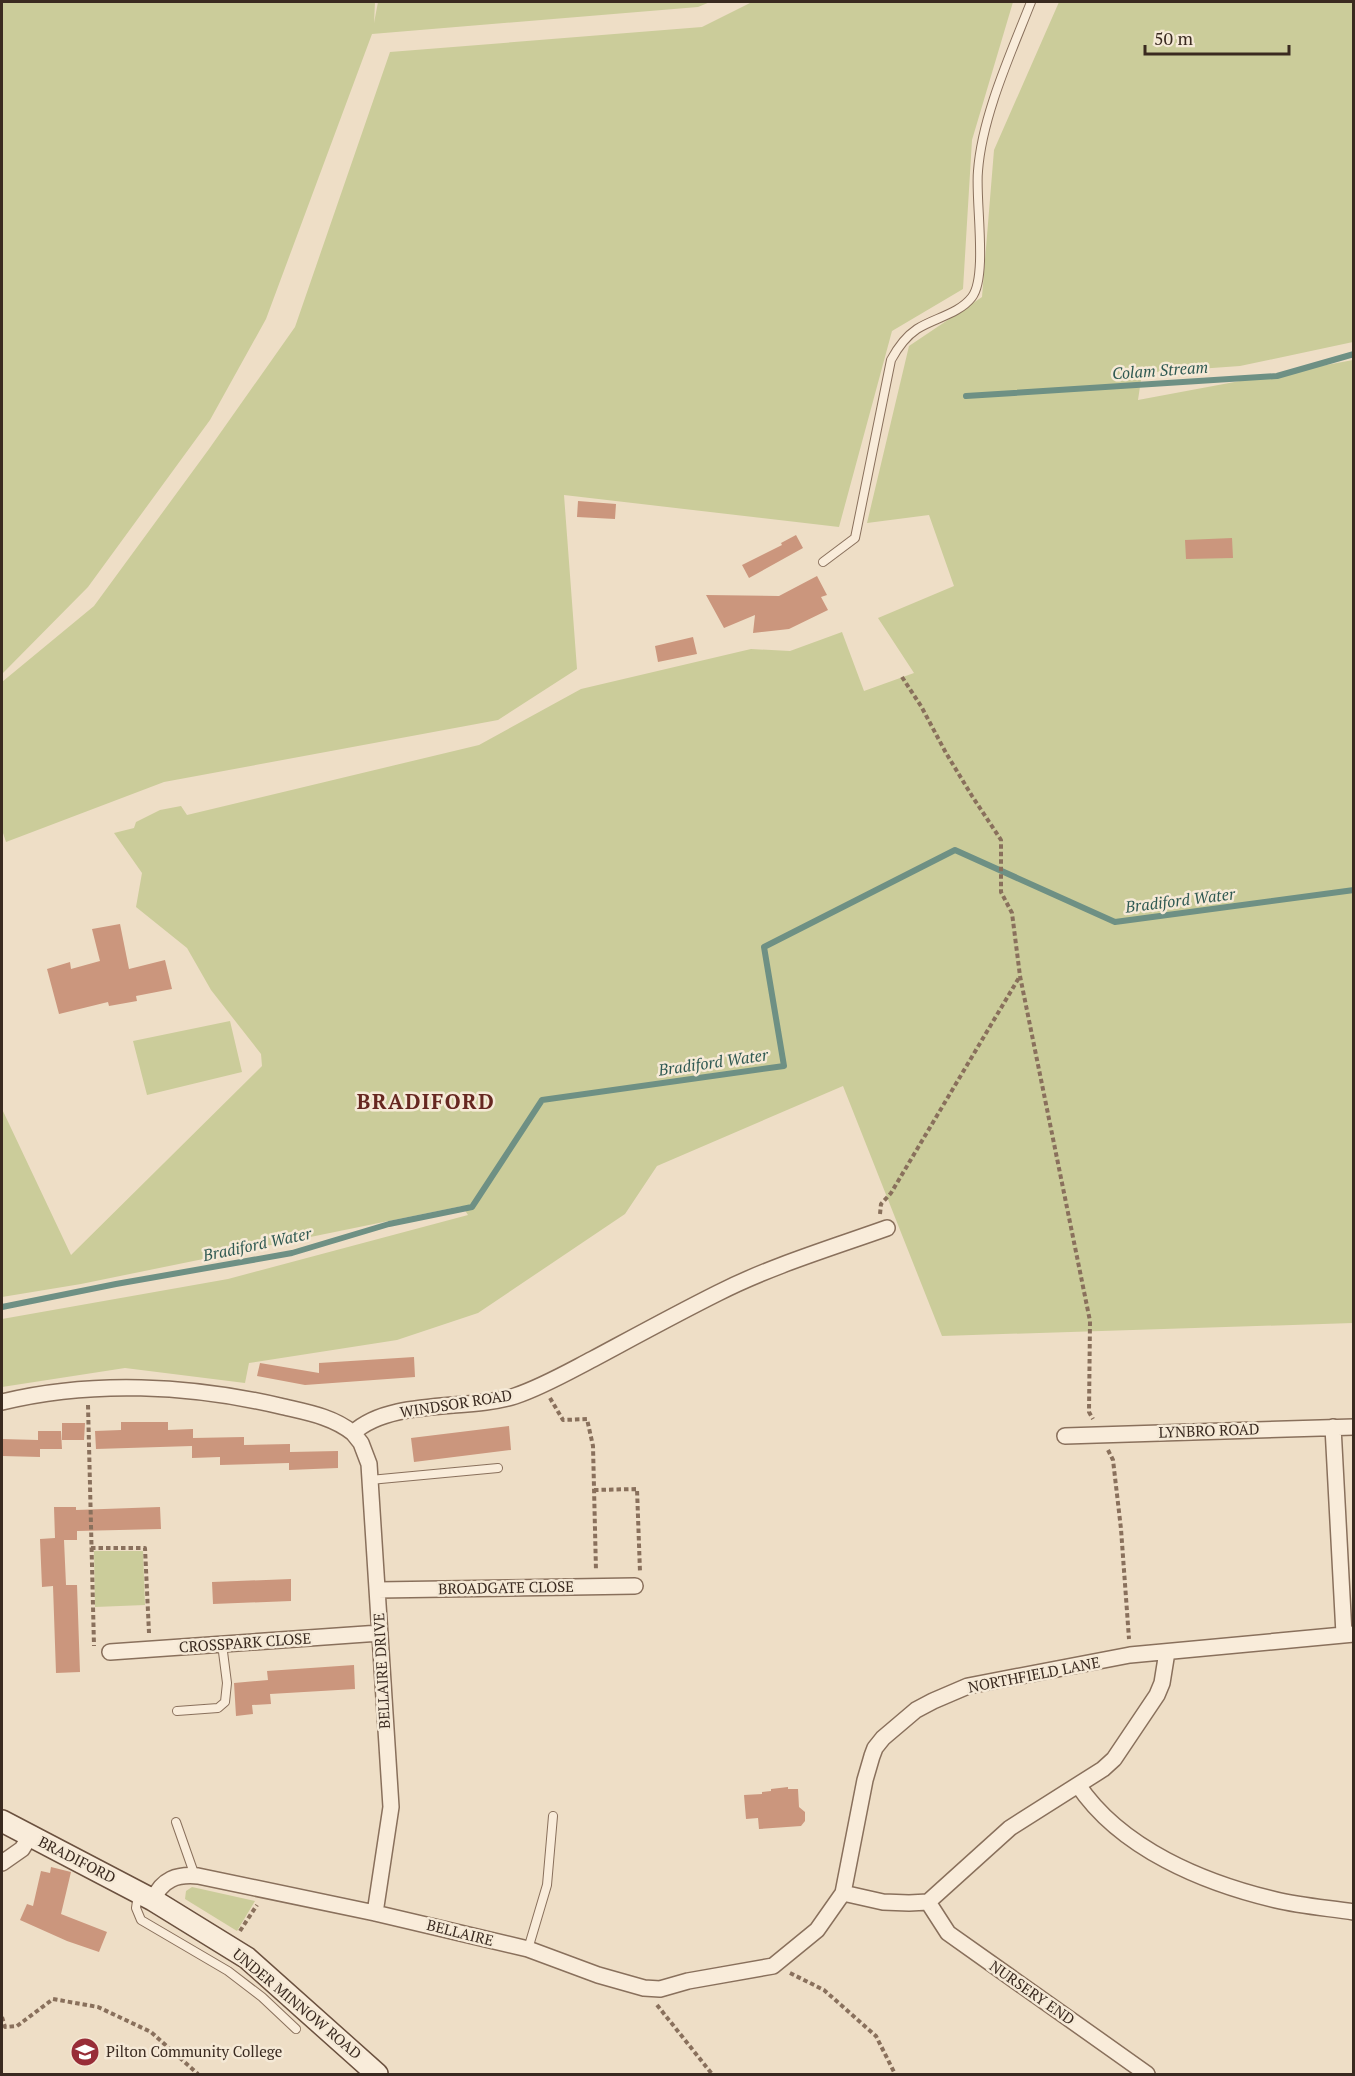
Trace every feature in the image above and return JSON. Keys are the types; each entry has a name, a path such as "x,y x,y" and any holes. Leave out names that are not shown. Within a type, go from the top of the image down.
{"street":[{"name":"WINDSOR ROAD","path":"353,1433 379,1418 399,1412 512,1397 542,1384 720,1291 799,1259 887,1228"},
{"path":"2,1402 41,1394 87,1389 157,1388 245,1398 316,1414 340,1424 353,1433"},
{"path":"1333,1427 1348,1634"},
{"name":"LYNBRO ROAD","path":"1065,1436 1353,1427"},
{"name":"BELLAIRE DRIVE","path":"353,1433 368,1456 391,1807 375,1913"},
{"name":"BROADGATE CLOSE","path":"378,1590 634,1586"},
{"name":"CROSSPARK CLOSE","path":"110,1653 380,1633"},
{"name":"NORTHFIELD LANE","path":"773,1966 817,1930 843,1893 865,1780 875,1748 906,1717 933,1701 968,1686 1130,1655 1348,1634"},
{"path":"843,1893 883,1902 928,1902 1010,1828 1103,1769 1114,1759 1148,1710 1162,1683 1167,1652"},
{"path":"1078,1785 1090,1803 1117,1829 1140,1845 1198,1875 1223,1886 1278,1900 1353,1912"},
{"name":"BRADIFORD","path":"2,1821 145,1896"},
{"path":"2,1863 22,1849 30,1836"},
{"name":"BELLAIRE","path":"145,1896 176,1876 195,1876 375,1913 528,1949 598,1975 644,1988 660,1989 688,1981 773,1966"},
{"name":"UNDER MINNOW ROAD","path":"145,1896 231,1947 275,1981 377,2074"},
{"name":"NURSERY END","path":"928,1902 948,1933 1147,2074"}],"lane":[{"path":"823,562 855,538 891,360 900,344 916,330 954,311 972,297 978,284 980,255 978,171 982,149 993,103 1031,2"},
{"path":"370,1480 498,1468"},
{"path":"177,1711 218,1708 225,1702 227,1683 222,1644"},
{"path":"528,1949 547,1885 553,1816"},
{"path":"176,1822 195,1876"},
{"path":"145,1896 136,1908 141,1920 228,1971 262,1997 296,2029"}],"path":[{"path":"902,677 921,706 966,787 1001,840 1001,892 1012,913 1020,976 1090,1322 1089,1412 1113,1460 1121,1529 1130,1655"},
{"path":"887,1228 879,1211 881,1203 891,1193 1020,976"},
{"path":"542,1384 563,1420 587,1419 593,1446 596,1587"},
{"path":"87,1389 94,1647"},
{"path":"594,1490 637,1489 641,1586 634,1586"},
{"path":"91,1548 145,1548 150,1650"},
{"path":"231,1947 266,1890"},
{"path":"773,1966 824,1990 876,2036 894,2074"},
{"path":"644,1988 712,2074"},
{"path":"2,2017 5,2027 17,2026 53,2000 98,2007 151,2032 198,2074"}],"green space":[{"path":"2,2 375,2 374,23 378,2 710,2 698,7 372,34 266,319 210,420 88,587 2,674"},
{"path":"752,2 1013,2 972,140 963,289 892,331 839,527 564,495 577,669 498,720 164,782 6,842 2,830 2,682 94,606 295,327 390,52 702,27"},
{"path":"1059,2 1353,2 1353,342 1240,366 1142,373 1138,400 1353,360 1353,1323 942,1336 843,1086 657,1166 625,1214 478,1313 397,1340 249,1363 245,1383 125,1368 2,1387 2,1319 228,1279 468,1215 462,1206 81,1284 2,1297 2,1109 71,1255 262,1066 261,1054 211,990 187,948 136,907 142,873 114,833 134,828 136,822 160,810 181,806 187,815 479,745 581,689 751,649 790,651 842,632 864,691 914,673 878,618 954,586 929,515 867,523 909,346 982,297 994,150"},
{"path":"230,1021 242,1072 147,1095 133,1041"},
{"path":"94,1551 143,1551 145,1605 95,1607"},
{"path":"192,1887 255,1901 237,1931 185,1899 186,1891"}],"building":[{"path":"578,501 616,504 615,519 577,517"},
{"path":"796,535 803,548 749,578 742,565 782,545 781,543"},
{"path":"1232,538 1233,558 1186,559 1185,540"},
{"path":"817,576 827,595 821,597 828,610 789,629 753,633 755,615 724,628 706,595 779,596"},
{"path":"693,637 697,654 658,662 655,646"},
{"path":"120,924 129,969 165,960 172,989 136,996 137,1001 109,1006 108,1002 59,1014 47,969 70,962 71,969 100,961 92,929"},
{"path":"414,1357 415,1377 305,1385 257,1376 260,1363 319,1373 319,1363"},
{"path":"121,1422 168,1422 168,1430 193,1429 193,1438 244,1437 244,1445 290,1444 290,1452 338,1451 338,1468 289,1470 289,1463 220,1465 220,1457 192,1458 192,1446 96,1449 95,1431 121,1430"},
{"path":"62,1423 85,1423 84,1440 62,1440"},
{"path":"509,1426 511,1450 414,1462 411,1438"},
{"path":"38,1431 61,1431 62,1449 40,1449 40,1457 2,1456 2,1439 38,1440"},
{"path":"54,1507 76,1507 76,1510 160,1507 161,1529 77,1531 77,1540 64,1540 66,1585 77,1585 80,1672 56,1673 53,1586 42,1587 40,1539 55,1538"},
{"path":"291,1579 291,1601 213,1604 212,1582"},
{"path":"354,1665 355,1689 270,1694 271,1704 252,1705 253,1714 236,1716 234,1683 268,1680 267,1671"},
{"path":"788,1787 788,1789 798,1789 799,1807 805,1812 805,1821 801,1826 759,1829 758,1818 746,1819 744,1795 762,1794 771,1789"},
{"path":"51,1867 71,1872 61,1914 107,1932 99,1952 67,1941 20,1920 27,1904 33,1906 41,1871 50,1873"}],"waterway":[{"name":"Colam Stream","path":"966,396 1277,376 1354,354"},
{"name":"Bradiford Water","path":"2,1307 292,1253 389,1224 472,1207 542,1100 784,1066 764,947 955,850 1115,922 1354,890"}],"place":[{"name":"Pilton Community College","path":"85,2052"}],"district":[{"name":"BRADIFORD","path":"426,1102"}]}
